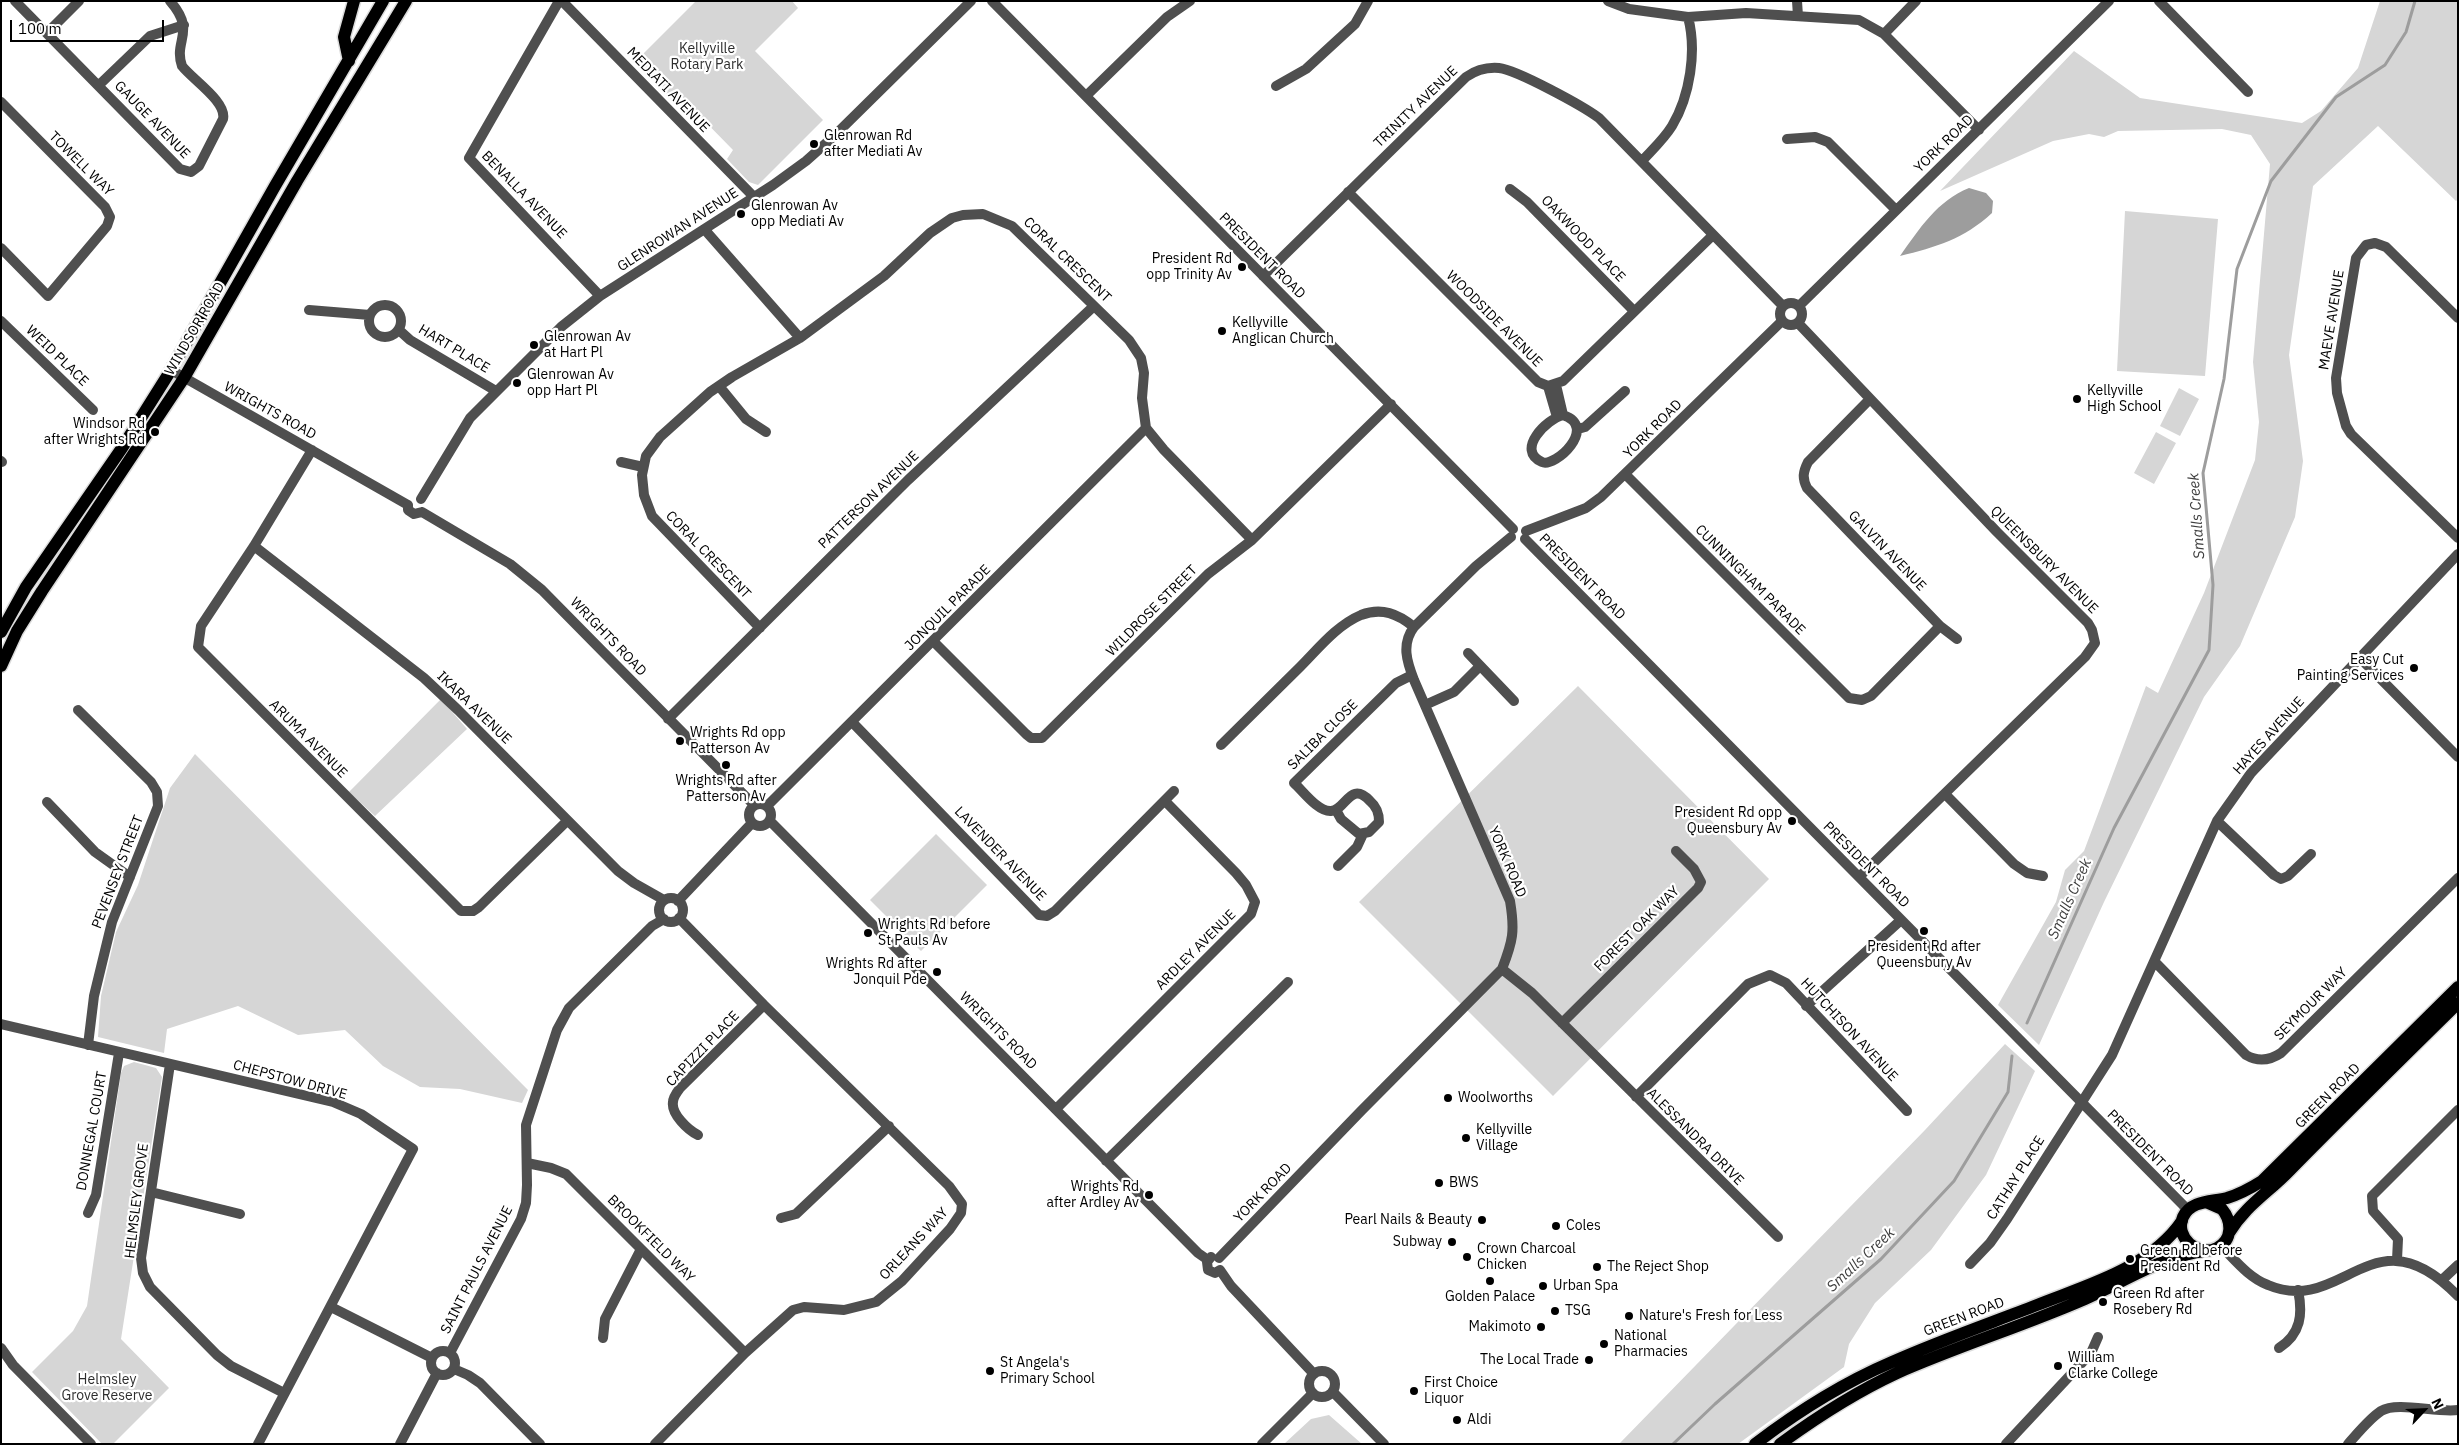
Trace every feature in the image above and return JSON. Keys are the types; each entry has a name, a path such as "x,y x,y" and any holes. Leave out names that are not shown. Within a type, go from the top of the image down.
{"main road":[{"path":"349,61 344,37 354,1"},
{"name":"WINDSOR ROAD","path":"2,629 26,587 122,448 171,370 383,1"},
{"name":"WINDSOR ROAD","path":"1,666 18,631 42,591 184,378 298,181 405,2"},
{"name":"GREEN ROAD","path":"2206,1202 2227,1198 2262,1181 2458,987"},
{"name":"GREEN ROAD","path":"2229,1234 2239,1216 2286,1174 2458,1003"},
{"path":"2206,1202 2222,1209 2227,1215 2229,1234 2221,1246 2206,1251 2192,1247 2182,1231 2185,1216 2195,1205 2206,1202"},
{"name":"GREEN ROAD","path":"1755,1444 1826,1396 1891,1362 2079,1288 2146,1257 2158,1248 2185,1216"},
{"name":"GREEN ROAD","path":"1780,1444 1833,1407 1895,1374 2083,1300 2166,1259 2182,1254 2206,1251"}],"street":[{"name":"GAUGE AVENUE","path":"16,1 180,169 187,172 197,169 223,119 224,112 220,104 182,66 184,25"},
{"path":"47,33 79,1"},
{"path":"99,85 150,36 184,25 170,1"},
{"name":"MEDIATI AVENUE","path":"561,1 754,197"},
{"name":"BENALLA AVENUE","path":"561,1 469,158 600,296"},
{"name":"GLENROWAN AVENUE","path":"421,499 466,424 496,391 561,327 600,296 705,230 798,167 833,138 971,1"},
{"name":"PRESIDENT ROAD","path":"992,1 1391,404 1512,533"},
{"path":"1086,96 1168,17 1190,1"},
{"path":"1276,86 1306,69 1355,24 1368,1"},
{"path":"1608,1 1629,9 1688,17 1746,13 1858,20 1884,34 1979,130"},
{"path":"1797,1 1798,16"},
{"path":"1884,34 1916,1"},
{"name":"YORK ROAD","path":"1799,306 2109,1"},
{"path":"2160,1 2248,92"},
{"path":"1642,161 1671,127 1684,100 1691,52 1691,28 1688,17"},
{"name":"TRINITY AVENUE","path":"1263,276 1466,77 1472,73 1490,68 1508,71 1588,110 1642,161 1783,306"},
{"name":"TOWELL WAY","path":"1,102 105,207 110,217 107,226 48,296 1,248"},
{"path":"1787,139 1815,137 1828,142 1896,210"},
{"name":"OAKWOOD PLACE","path":"1510,189 1527,202 1634,311"},
{"name":"WOODSIDE AVENUE","path":"1348,192 1538,382 1552,386"},
{"name":"CORAL CRESCENT","path":"760,628 652,516 644,495 643,467 650,450 660,437 719,386 800,338 884,276 941,224 963,215 983,214 1012,226 1129,340 1141,358 1144,373 1142,398 1146,428"},
{"path":"705,230 800,338"},
{"path":"1560,416 1552,386 1563,381 1714,235"},
{"name":"MAEVE AVENUE","path":"2458,318 2386,247 2375,243 2366,245 2356,258 2336,390 2346,426 2351,434 2458,538"},
{"path":"1793,303 1799,306 1802,317 1798,323 1792,326 1782,321 1780,315 1783,306 1793,303"},
{"name":"HART PLACE","path":"380,305 395,308 402,321 399,330 391,336 380,337 370,326 370,316 380,305"},
{"name":"PATTERSON AVENUE","path":"668,719 908,480 1094,306"},
{"path":"309,310 370,316"},
{"name":"WEID PLACE","path":"1,321 93,410"},
{"name":"YORK ROAD","path":"1525,535 1586,508 1626,475 1782,321"},
{"name":"QUEENSBURY AVENUE","path":"1798,323 1997,532 2077,611 2095,636 2095,643 2085,657 1859,877"},
{"name":"HART PLACE","path":"399,330 410,340 496,391"},
{"name":"WRIGHTS ROAD","path":"171,370 408,505"},
{"path":"719,386 746,419 766,432"},
{"path":"1578,430 1585,427 1625,392"},
{"name":"GALVIN AVENUE","path":"1870,400 1808,462 1798,476 1807,488 1940,626 1957,639"},
{"name":"WILDROSE STREET","path":"934,642 1026,734 1031,738 1042,738 1208,574 1252,540 1391,404"},
{"path":"1560,416 1573,421 1578,430 1575,440 1555,460 1550,462 1541,461 1532,451 1531,445 1534,437 1560,416"},
{"path":"1146,428 1164,450 1252,540"},
{"name":"JONQUIL PARADE","path":"767,806 853,723 1146,428"},
{"name":"ARUMA AVENUE","path":"312,450 254,546 201,626 198,647 455,907 467,912 479,907 567,821"},
{"path":"620,462 643,467"},
{"name":"CUNNINGHAM PARADE","path":"1626,475 1842,692 1858,705 1871,696 1940,626"},
{"path":"412,499 421,499 425,506 422,512 414,514 408,510 408,505 412,499"},
{"name":"WRIGHTS ROAD","path":"422,512 522,571 754,805"},
{"path":"1512,533 1519,542 1525,535"},
{"name":"YORK ROAD","path":"1219,1258 1502,969 1510,948 1514,926 1510,901 1424,705 1412,675 1405,649 1408,635 1414,627 1512,533"},
{"name":"PRESIDENT ROAD","path":"1525,535 2080,1102 2185,1216"},
{"name":"IKARA AVENUE","path":"254,546 424,678 618,871 634,883 664,900"},
{"name":"HAYES AVENUE","path":"2080,1102 2097,1081 2112,1055 2217,821 2251,773 2458,554"},
{"path":"1221,745 1326,640 1347,623 1362,615 1380,612 1399,616 1414,627"},
{"path":"2,629 18,631"},
{"path":"1468,653 1514,701"},
{"path":"2360,658 2458,757"},
{"path":"1424,705 1454,692 1480,666"},
{"name":"SALIBA CLOSE","path":"1363,834 1356,833 1341,819 1336,810 1322,809 1294,783 1396,682 1412,675"},
{"name":"PEVENSEY STREET","path":"78,710 150,782 157,792 158,806 112,922 94,996 88,1045"},
{"name":"LAVENDER AVENUE","path":"853,723 1040,915 1047,916 1055,911 1174,791"},
{"path":"1336,810 1354,795 1360,794 1367,797 1379,815 1378,822 1363,834 1356,847 1338,866"},
{"path":"1945,794 2014,864 2026,873 2043,876"},
{"name":"ARDLEY AVENUE","path":"1056,1109 1251,914 1255,902 1246,885 1165,801"},
{"path":"47,802 95,852 130,877"},
{"path":"762,803 767,806 772,814 770,821 762,826 752,823 749,814 754,805 762,803"},
{"name":"WRIGHTS ROAD","path":"770,821 1106,1161 1198,1253 1208,1260"},
{"path":"2217,821 2274,875 2281,878 2288,876 2311,854"},
{"path":"678,900 752,823"},
{"name":"FOREST OAK WAY","path":"1562,1023 1698,888 1701,882 1698,873 1676,851"},
{"name":"SEYMOUR WAY","path":"2155,962 2246,1055 2254,1060 2272,1058 2281,1053 2458,878"},
{"path":"671,898 678,900 683,909 679,918 674,922 664,919 660,910 664,900 671,898"},
{"name":"ORLEANS WAY","path":"654,1444 744,1353 793,1310 804,1307 844,1310 876,1302 902,1280 950,1229 961,1213 962,1204 949,1186 764,1006 679,918"},
{"name":"SAINT PAULS AVENUE","path":"450,1352 521,1219 526,1203 526,1125 557,1030 569,1008 652,926 664,919"},
{"path":"1806,1006 1901,920"},
{"name":"ALESSANDRA DRIVE","path":"1502,969 1532,993 1778,1238"},
{"name":"HUTCHISON AVENUE","path":"1636,1097 1748,984 1770,975 1786,983 1907,1111"},
{"path":"1106,1161 1288,982"},
{"name":"CAPIZZI PLACE","path":"698,1136 683,1123 672,1109 673,1100 680,1088 764,1006"},
{"name":"CHEPSTOW DRIVE","path":"1,1024 333,1102 361,1114 413,1149 258,1444"},
{"name":"DONNEGAL COURT","path":"88,1214 96,1195 120,1052"},
{"name":"HELMSLEY GROVE","path":"170,1064 141,1258 144,1273 150,1287 217,1356 231,1366 284,1393"},
{"name":"CATHAY PLACE","path":"1970,1264 1996,1236 2080,1102"},
{"path":"2397,1260 2398,1239 2373,1211 2372,1196 2458,1110"},
{"path":"781,1218 796,1214 889,1126"},
{"name":"BROOKFIELD WAY","path":"527,1163 566,1174 744,1353"},
{"path":"151,1192 240,1214"},
{"path":"2221,1246 2247,1271 2266,1284 2282,1290 2312,1289 2384,1260 2397,1260 2424,1268 2442,1280 2458,1296"},
{"path":"603,1338 605,1318 641,1249"},
{"path":"1212,1257 1219,1258 1222,1266 1220,1270 1210,1271 1206,1265 1208,1260 1212,1257"},
{"path":"2442,1280 2458,1265"},
{"path":"1220,1270 1232,1286 1314,1374"},
{"path":"2279,1348 2292,1338 2300,1320 2301,1308 2298,1290"},
{"path":"331,1307 432,1358"},
{"path":"2006,1444 2091,1353 2098,1337"},
{"path":"1,1348 13,1365 92,1444"},
{"path":"437,1373 432,1365 432,1358 438,1352 450,1352 454,1358 454,1369"},
{"path":"437,1373 448,1374 454,1369"},
{"path":"454,1369 480,1383 540,1444"},
{"path":"1312,1394 1309,1383 1314,1374 1324,1371 1330,1374 1335,1382 1333,1392"},
{"path":"400,1444 437,1373"},
{"path":"1312,1394 1321,1398 1333,1392"},
{"path":"1333,1392 1384,1444"},
{"path":"1262,1444 1312,1394"},
{"path":"2348,1444 2381,1411 2390,1407 2446,1412 2458,1410"}],"green space":[{"name":"Kellyville Rotary Park","path":"696,1 792,1 798,8 755,51 823,120 758,185 749,182 727,159 733,150 683,99 677,105 636,61"},
{"path":"2380,1 2458,1 2458,199 2456,201 2378,126 2313,186 2289,355 2303,461 2295,517 2240,646 2204,697 2104,902 2039,1045 1998,1005 2056,902 2065,870 2084,851 2146,686 2158,693 2204,593 2255,460 2259,422 2253,362 2270,164 2251,135 2222,129 2118,131 2104,137 2089,134 2053,141 1940,191 2074,51 2140,98 2302,123 2321,111 2358,68"},
{"path":"2125,211 2218,219 2205,376 2117,371"},
{"path":"2179,388 2199,399 2180,436 2160,426"},
{"path":"2156,432 2176,443 2154,484 2134,473"},
{"path":"1578,686 1769,879 1553,1096 1359,902"},
{"path":"441,699 467,729 375,816 349,792"},
{"path":"195,754 528,1090 522,1103 460,1089 420,1087 383,1066 345,1030 298,1035 238,1006 167,1029 164,1053 98,1037 101,996 116,932 138,885 170,788"},
{"path":"936,834 987,885 921,951 870,900"},
{"path":"2005,1044 2035,1071 1986,1175 1931,1250 1875,1303 1849,1344 1844,1367 1738,1444 1619,1444 1925,1130"},
{"name":"Helmsley Grove Reserve","path":"134,1062 156,1068 162,1077 121,1339 169,1388 113,1444 102,1444 32,1372 73,1331 87,1306 121,1073 124,1066"},
{"path":"1329,1415 1362,1444 1284,1444 1311,1419"}],"shaded area":[{"path":"1969,188 1986,193 1993,201 1992,213 1960,236 1926,249 1900,256 1938,208"}],"waterway":[{"name":"Smalls Creek","path":"2027,1023 2114,828 2209,650 2213,585 2203,473 2224,379 2237,269 2271,181 2336,97 2385,65 2406,32 2415,1"},
{"name":"Smalls Creek","path":"1673,1444 1715,1404 1881,1259 1954,1181 2008,1092 2012,1056"}],"place":[{"name":"Glenrowan Rd after Mediati Av","path":"814,144"},
{"name":"Glenrowan Av opp Mediati Av","path":"741,214"},
{"name":"President Rd opp Trinity Av","path":"1242,267"},
{"name":"Kellyville Anglican Church","path":"1222,331"},
{"name":"Glenrowan Av at Hart Pl","path":"534,345"},
{"name":"Glenrowan Av opp Hart Pl","path":"517,383"},
{"name":"Kellyville High School","path":"2077,399"},
{"name":"Windsor Rd after Wrights Rd","path":"155,432"},
{"name":"Easy Cut Painting Services","path":"2414,668"},
{"name":"Wrights Rd opp Patterson Av","path":"680,741"},
{"name":"Wrights Rd after Patterson Av","path":"726,765"},
{"name":"President Rd opp Queensbury Av","path":"1792,821"},
{"name":"President Rd after Queensbury Av","path":"1924,931"},
{"name":"Wrights Rd before St Pauls Av","path":"868,933"},
{"name":"Wrights Rd after Jonquil Pde","path":"937,972"},
{"name":"Woolworths","path":"1448,1098"},
{"name":"Kellyville Village","path":"1466,1138"},
{"name":"BWS","path":"1439,1183"},
{"name":"Wrights Rd after Ardley Av","path":"1149,1195"},
{"name":"Pearl Nails & Beauty","path":"1482,1220"},
{"name":"Coles","path":"1556,1226"},
{"name":"Subway","path":"1452,1242"},
{"name":"Crown Charcoal Chicken","path":"1467,1257"},
{"name":"Green Rd before President Rd","path":"2130,1259"},
{"name":"The Reject Shop","path":"1597,1267"},
{"name":"Golden Palace","path":"1490,1281"},
{"name":"Urban Spa","path":"1543,1286"},
{"name":"Green Rd after Rosebery Rd","path":"2103,1302"},
{"name":"TSG","path":"1555,1311"},
{"name":"Nature's Fresh for Less","path":"1629,1316"},
{"name":"Makimoto","path":"1541,1327"},
{"name":"National Pharmacies","path":"1604,1344"},
{"name":"The Local Trade","path":"1589,1360"},
{"name":"William Clarke College","path":"2058,1366"},
{"name":"St Angela's Primary School","path":"990,1371"},
{"name":"First Choice Liquor","path":"1414,1391"},
{"name":"Aldi","path":"1457,1420"}]}
